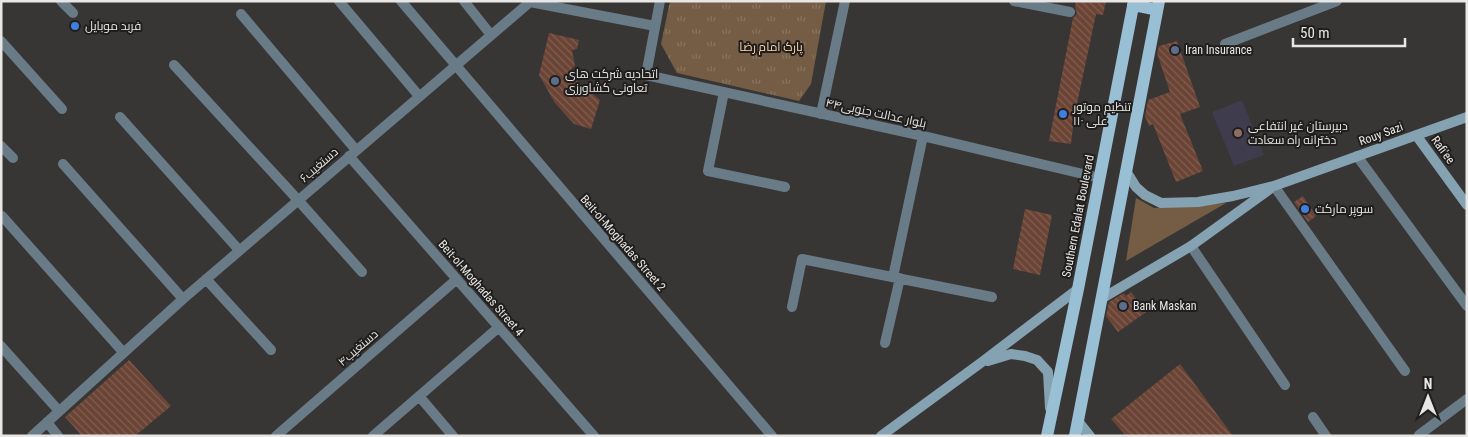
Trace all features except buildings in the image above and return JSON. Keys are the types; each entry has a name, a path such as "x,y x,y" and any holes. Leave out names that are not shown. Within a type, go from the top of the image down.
{"main road":[{"path":"1075,436 1158,6 1133,3"},
{"name":"Southern Edalat Boulevard","path":"1047,436 1078,289 1133,3"}],"street":[{"path":"61,1 73,13"},
{"path":"338,1 419,96"},
{"name":"Beit-ol-Moghadas Street 2","path":"401,1 772,436"},
{"path":"464,1 492,35"},
{"path":"655,26 660,1"},
{"path":"821,114 845,1"},
{"path":"1014,1 1070,12"},
{"path":"1225,44 1337,1"},
{"name":"دستغیب۶","path":"32,436 239,250 530,2 655,26"},
{"name":"Beit-ol-Moghadas Street 4","path":"241,14 457,279 594,436"},
{"name":"بلوار عدالت جنوبی۴۴","path":"655,26 646,75 923,136 1100,178"},
{"path":"1,41 62,109"},
{"path":"174,65 362,272"},
{"path":"724,92 708,171 785,187"},
{"path":"120,117 239,250"},
{"name":"Rouy Sazi","path":"1274,186 1467,117"},
{"name":"Rafi'ee","path":"1416,135 1467,205"},
{"path":"885,343 923,136"},
{"path":"1,146 13,158"},
{"path":"1358,156 1467,306"},
{"path":"63,164 183,299"},
{"path":"1126,172 1136,187 1145,195 1161,203 1198,202 1274,186"},
{"path":"1101,298 1191,246 1274,186"},
{"path":"1274,186 1404,371"},
{"path":"2,216 124,352"},
{"path":"1191,246 1285,385"},
{"path":"792,307 802,259 992,297"},
{"path":"206,279 271,350"},
{"name":"دستغیب۴","path":"276,436 457,279"},
{"path":"881,436 1078,289"},
{"path":"373,436 499,327"},
{"path":"1,346 59,411"},
{"path":"982,362 1011,354 1037,360 1048,372 1051,414"},
{"path":"419,396 453,436"},
{"path":"1418,435 1467,399"},
{"path":"1313,417 1326,436"},
{"path":"1078,421 1090,436"},
{"path":"47,422 58,436"}],"shaded area":[{"name":"دبیرستان غیر انتفاعی دخترانه راه سعادت","path":"1242,100 1264,155 1234,166 1212,112"}],"green space":[{"name":"پارک امام رضا","path":"670,1 826,1 811,84 799,101 677,73 661,44"},
{"path":"1136,198 1154,208 1226,203 1126,261"}],"place":[{"name":"فربد موبایل","path":"75,26"},
{"name":"Iran Insurance","path":"1175,50"},
{"name":"اتحادیه شرکت های تعاونی کشاورزی","path":"555,81"},
{"name":"تنظیم موتور علی ۱۱۰","path":"1063,114"},
{"name":"دبیرستان غیر انتفاعی دخترانه راه سعادت","path":"1238,133"},
{"name":"سوپر مارکت","path":"1305,209"},
{"name":"Bank Maskan","path":"1123,306"}]}
